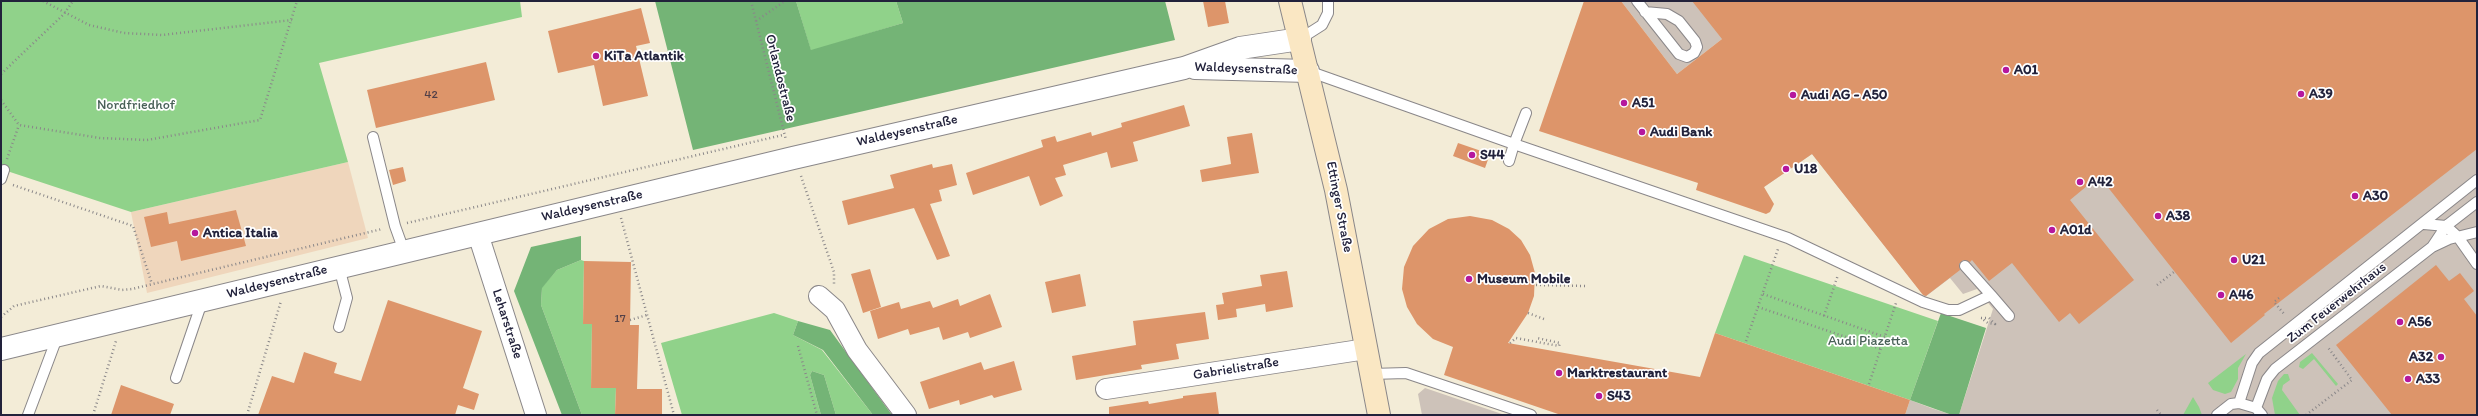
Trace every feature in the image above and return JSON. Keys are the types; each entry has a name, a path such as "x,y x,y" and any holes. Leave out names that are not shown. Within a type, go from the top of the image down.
{"main road":[{"name":"Ettinger Straße","path":"1290,1 1336,190 1379,415"}],"street":[{"name":"Waldeysenstraße","path":"1,348 793,158 1184,68 1240,48 1300,39"},
{"name":"Waldeysenstraße","path":"1184,68 1308,71"},
{"name":"Leharstraße","path":"478,234 536,415"},
{"path":"819,296 835,310 857,350 906,415"},
{"name":"Gabrielistraße","path":"1106,389 1366,349"}],"lane":[{"path":"1300,39 1322,25 1328,13 1328,1"},
{"path":"1637,1 1645,12 1679,54 1687,57 1694,53 1697,47 1695,41 1679,21 1667,14 1645,12"},
{"path":"1308,71 1514,144 1788,238 1923,302 1942,308 1959,310 1991,295"},
{"path":"1509,161 1526,113"},
{"path":"373,137 395,226 404,251"},
{"path":"2239,403 2252,363 2259,353 2424,224 2477,180"},
{"name":"Zum Feuerwehrhaus","path":"2259,412 2267,379 2275,369 2432,247 2446,226 2477,202"},
{"path":"2424,224 2446,226 2458,237 2477,264"},
{"path":"2432,247 2458,237 2477,232"},
{"path":"1965,266 2009,316"},
{"path":"339,267 347,298 339,327"},
{"path":"176,378 204,300"},
{"path":"28,415 58,335"},
{"path":"1371,374 1406,373 1531,415"},
{"path":"2217,415 2230,404 2239,403 2259,412"}],"path":[{"path":"43,1 64,14 96,27 124,32 162,35 292,20"},
{"path":"1,74 64,14 73,1"},
{"path":"1,100 19,125 100,138 147,140 260,120 297,1"},
{"name":"Orlandostraße","path":"751,1 783,135 793,158 834,272 835,310"},
{"path":"756,21 785,1"},
{"path":"1,158 7,160 19,125"},
{"path":"4,178 133,226 152,284"},
{"path":"616,200 674,415"},
{"path":"1746,341 1773,264"},
{"path":"2157,285 2174,272"},
{"path":"247,415 288,279"},
{"path":"1536,285 1586,286"},
{"path":"1824,316 1835,285"},
{"path":"1763,294 1885,336"},
{"path":"2279,298 2274,302 2287,318"},
{"path":"1869,384 1896,306"},
{"path":"1758,307 1881,350"},
{"path":"1528,313 1544,319"},
{"path":"630,320 647,315"},
{"path":"1981,318 1989,318 1995,324 1988,323 1981,318"},
{"path":"93,415 123,319"},
{"path":"1510,343 1516,338 1559,346 1560,343 1537,338"},
{"path":"798,346 817,415"},
{"path":"2306,415 2352,380 2327,346"},
{"path":"2157,410 2161,415"}],"shaded area":[{"path":"1621,1 2477,1 2477,415 1959,415 1993,309 1977,289 1963,294 1950,278 1925,297 1812,154 1764,187 1722,39 1677,74"},
{"path":"348,162 368,238 147,293 131,212"},
{"path":"1425,388 1505,415 1422,415 1418,394"},
{"path":"1910,400 1931,408 1952,415 1905,415"}],"green space":[{"name":"Nordfriedhof","path":"1,1 520,1 522,17 319,63 348,162 131,212 1,169"},
{"path":"655,1 796,1 811,50 903,23 896,1 1165,1 1175,40 693,150"},
{"path":"796,1 896,1 903,23 811,51"},
{"path":"581,236 581,260 557,270 542,288 541,305 582,415 562,415 514,291 531,247"},
{"name":"Audi Piazetta","path":"1744,255 1938,321 1910,400 1715,333"},
{"path":"581,260 584,261 583,324 592,324 591,388 616,388 615,415 582,415 541,305 542,287 557,270"},
{"path":"774,313 798,321 793,335 822,350 873,415 836,415 824,375 812,371 810,375 821,415 682,415 661,343"},
{"path":"1941,313 1986,328 1959,415 1952,415 1910,400"},
{"path":"798,321 830,330 892,415 873,415 823,350 793,335"},
{"path":"2312,353 2338,384 2336,386 2314,359 2303,369 2299,367 2300,362"},
{"path":"2246,354 2238,368 2238,379 2231,392 2225,394 2213,390 2208,383"},
{"path":"812,371 824,375 836,415 821,415 810,375"},
{"path":"2284,374 2288,374 2290,380 2283,385 2282,390 2300,415 2275,415 2272,398 2278,381"},
{"path":"2193,397 2202,415 2183,415"}],"building":[{"path":"1203,1 1225,1 1229,23 1208,27"},
{"path":"1584,1 1621,1 1677,74 1722,39 1692,1 2477,1 2477,149 2264,314 2265,315 2231,343 2099,176 2070,200 2134,280 2079,324 2070,313 2059,322 2012,263 1989,281 1972,260 1970,262 1963,260 1959,264 1960,270 1926,296 1923,295 1812,154 1764,187 1774,204 1770,212 1766,214 1696,190 1698,183 1539,131"},
{"name":"KiTa Atlantik","path":"641,8 650,43 636,46 648,96 603,106 594,65 558,73 548,31"},
{"path":"486,62 495,100 376,128 367,90"},
{"path":"1184,105 1190,126 1133,142 1138,161 1111,168 1107,152 1063,165 1066,175 1055,178 1063,196 1040,206 1029,176 973,195 966,173 1043,147 1041,140 1055,136 1057,142 1091,132 1092,136 1122,127 1121,123"},
{"path":"1252,133 1259,173 1202,182 1200,170 1231,164 1227,137"},
{"name":"S44","path":"1458,143 1490,154 1485,168 1453,156"},
{"path":"932,164 933,168 952,164 957,185 939,190 942,201 930,204 950,256 937,260 914,208 848,225 842,201 894,188 890,175"},
{"path":"403,167 406,181 393,185 389,170"},
{"name":"Antica Italia","path":"236,210 246,246 181,261 177,241 151,247 144,217 167,212 169,224"},
{"path":"1470,216 1492,220 1509,229 1521,240 1530,255 1535,273 1534,296 1528,313 1508,343 1700,377 1715,333 1910,400 1905,415 1561,415 1444,375 1453,347 1433,339 1417,324 1407,307 1402,289 1404,267 1413,246 1429,229 1448,219"},
{"path":"584,261 631,262 630,325 639,325 637,389 662,389 662,415 615,415 616,388 591,388 592,324 583,324"},
{"path":"2436,265 2449,281 2460,273 2474,291 2464,299 2477,316 2477,415 2392,415 2336,345"},
{"path":"870,269 881,307 863,313 851,274"},
{"path":"1287,271 1293,307 1266,312 1265,304 1236,309 1237,317 1218,320 1216,305 1224,304 1222,293 1262,286 1260,275"},
{"path":"1080,274 1086,306 1052,313 1045,282"},
{"path":"990,294 1002,327 970,338 968,332 943,340 939,327 910,335 908,329 878,339 870,311 899,302 901,309 930,301 933,308 958,299 960,306"},
{"path":"388,300 482,331 463,388 479,394 474,410 458,405 455,415 258,415 272,376 294,383 304,352 337,363 334,373 361,381"},
{"path":"1205,312 1209,339 1176,344 1179,359 1141,365 1142,369 1076,380 1072,356 1136,345 1133,321"},
{"path":"1014,361 1022,390 994,398 992,395 960,405 959,400 929,409 920,382 981,362 984,370"},
{"path":"121,385 174,404 170,415 111,415"},
{"path":"1216,392 1219,415 1109,415 1109,407 1148,401 1149,404 1183,398 1183,396"}],"place":[{"name":"KiTa Atlantik","path":"596,56"},
{"name":"A01","path":"2006,70"},
{"name":"A39","path":"2301,94"},
{"name":"Audi AG - A50","path":"1793,95"},
{"name":"A51","path":"1624,103"},
{"name":"Audi Bank","path":"1642,132"},
{"name":"S44","path":"1472,155"},
{"name":"U18","path":"1786,169"},
{"name":"A42","path":"2080,182"},
{"name":"A30","path":"2355,196"},
{"name":"A38","path":"2158,216"},
{"name":"A01d","path":"2052,230"},
{"name":"Antica Italia","path":"195,233"},
{"name":"U21","path":"2234,260"},
{"name":"Museum Mobile","path":"1469,279"},
{"name":"A46","path":"2221,295"},
{"name":"A56","path":"2400,322"},
{"name":"A32","path":"2441,357"},
{"name":"Marktrestaurant","path":"1559,373"},
{"name":"A33","path":"2408,379"},
{"name":"S43","path":"1599,396"}]}
